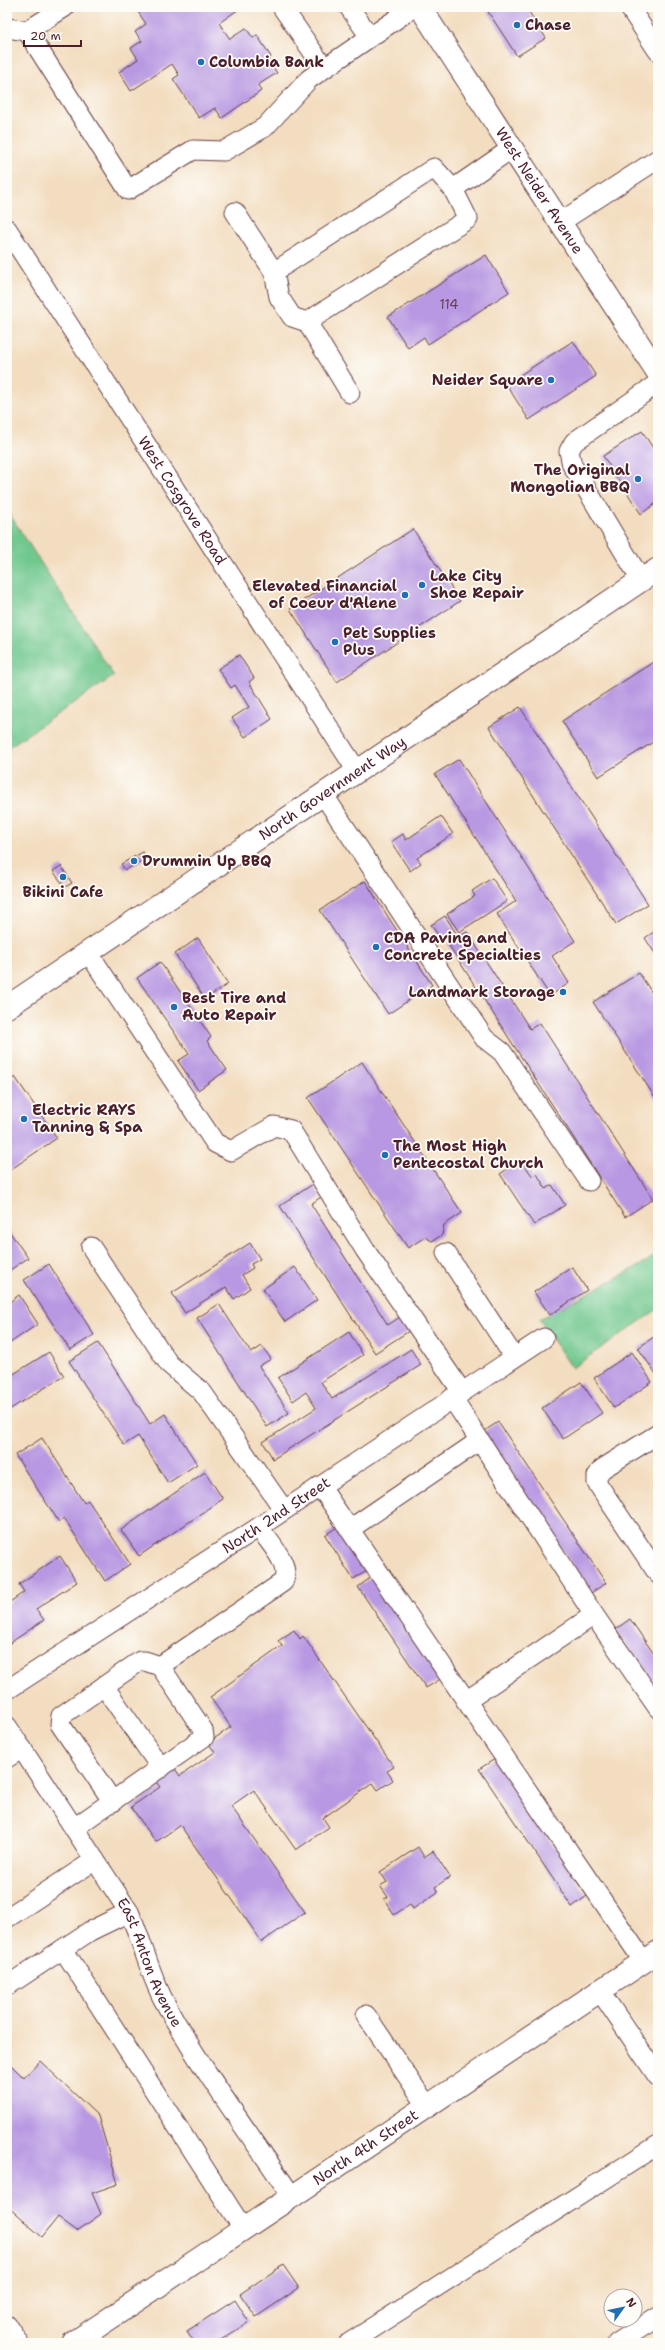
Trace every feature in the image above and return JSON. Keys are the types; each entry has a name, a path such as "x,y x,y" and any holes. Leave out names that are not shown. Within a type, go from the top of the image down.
{"main road":[{"name":"West Neider Avenue","path":"420,7 559,223 658,373"},
{"name":"North Government Way","path":"7,1007 650,575"},
{"name":"North 4th Street","path":"86,2339 244,2230 651,1957"}],"street":[{"path":"7,28 28,31 65,7"},
{"path":"282,7 324,68"},
{"path":"349,7 370,37"},
{"path":"28,31 128,190 193,150 224,151 265,127 309,79 414,7"},
{"path":"629,7 658,52"},
{"path":"453,189 511,149"},
{"path":"559,223 658,159"},
{"path":"274,272 434,168 453,189 468,219 307,322"},
{"path":"234,212 274,272 279,297 292,317 307,322 350,393"},
{"name":"West Cosgrove Road","path":"7,229 357,771"},
{"path":"650,575 572,465 569,451 574,442 658,383"},
{"path":"323,794 484,1038 502,1052 588,1181"},
{"path":"88,952 215,1143 230,1151 274,1126 291,1130 457,1395 479,1441 594,1615 658,1708"},
{"path":"91,1247 169,1364 202,1392 284,1510"},
{"path":"446,1253 514,1357"},
{"name":"North 2nd Street","path":"7,1690 259,1527 544,1338"},
{"path":"658,1434 602,1469 597,1476 597,1483 658,1574"},
{"path":"350,1529 479,1441"},
{"path":"320,1486 466,1701 651,1957"},
{"path":"160,1666 283,1582 286,1575 285,1567 259,1527"},
{"path":"466,1701 594,1615"},
{"path":"74,1828 113,1802 202,1740 204,1733 160,1666 145,1661 140,1661 59,1719 113,1802"},
{"path":"104,1686 161,1768"},
{"name":"East Anton Avenue","path":"7,1726 14,1753 74,1828 129,1912 138,1931 162,1997 180,2029 293,2198"},
{"path":"7,1918 95,1860"},
{"path":"7,1986 90,1931 129,1912"},
{"path":"62,1950 244,2230"},
{"path":"600,1991 658,2077"},
{"path":"366,2014 428,2107"},
{"path":"349,2343 658,2145"},
{"path":"617,2343 658,2316"},
{"path":"7,2325 19,2343"}],"green space":[{"path":"7,510 114,676 7,748"},
{"path":"658,1253 658,1309 572,1368 539,1319 646,1262"}],"building":[{"name":"Columbia Bank","path":"135,7 238,7 239,9 219,23 230,39 246,28 253,38 257,35 271,57 268,60 277,73 258,85 261,91 222,118 215,108 199,118 173,79 179,75 172,64 131,91 119,72 138,59 131,48 142,41 135,32 146,24"},
{"name":"Chase","path":"485,7 529,7 531,10 529,12 546,38 517,56"},
{"path":"486,255 509,292 428,344 424,337 408,348 388,317"},
{"name":"Neider Square","path":"573,341 596,376 529,420 506,384"},
{"name":"The Original Mongolian BBQ","path":"642,431 658,456 658,502 641,514 603,456"},
{"path":"413,529 460,601 337,682 290,609"},
{"path":"239,655 254,678 249,682 272,719 245,737 232,718 249,707 235,685 231,688 218,669"},
{"path":"658,659 658,739 598,777 562,721"},
{"path":"520,707 648,904 616,924 489,727"},
{"path":"459,759 575,941 552,956 569,983 550,996 497,914 516,901 435,774"},
{"path":"441,816 453,834 417,858 421,863 410,871 391,842 403,834 406,840"},
{"name":"Drummin Up BBQ","path":"143,852 146,859 125,870 121,864"},
{"name":"Bikini Cafe","path":"61,866 72,883 65,887 53,871"},
{"path":"492,878 507,901 459,932 447,914 475,896 472,891"},
{"name":"CDA Paving and Concrete Specialties","path":"365,881 432,985 388,1014 320,910"},
{"path":"445,916 456,933 443,942 431,925"},
{"path":"658,929 658,958 645,938"},
{"path":"467,932 530,1029 540,1023 653,1199 625,1217 448,944"},
{"path":"198,938 228,984 205,999 175,954"},
{"name":"Best Tire and Auto Repair","path":"160,962 211,1037 207,1041 227,1070 198,1090 178,1061 189,1054 137,978"},
{"path":"639,973 658,1002 658,1102 593,1002"},
{"name":"The Most High Pentecostal Church","path":"362,1062 462,1213 444,1225 442,1235 432,1241 425,1237 408,1248 308,1098"},
{"path":"15,1077 57,1138 7,1172 7,1083"},
{"path":"521,1160 533,1177 537,1174 546,1189 552,1185 565,1205 534,1225 500,1174"},
{"path":"313,1184 321,1197 311,1204 388,1325 400,1317 409,1331 375,1353 280,1206"},
{"path":"7,1228 28,1258 7,1272"},
{"path":"250,1243 260,1259 251,1264 253,1268 242,1275 250,1288 234,1299 226,1287 185,1313 172,1293"},
{"path":"49,1264 94,1335 70,1350 24,1280"},
{"path":"295,1267 317,1300 285,1322 263,1289"},
{"path":"572,1267 587,1290 550,1315 534,1292"},
{"path":"19,1295 38,1324 7,1345 7,1304"},
{"path":"219,1304 251,1353 262,1346 271,1359 259,1366 289,1413 267,1427 197,1318"},
{"path":"349,1332 363,1355 321,1382 332,1399 411,1349 421,1365 273,1459 263,1442 316,1408 306,1392 293,1401 278,1378"},
{"path":"658,1334 658,1377 638,1348"},
{"path":"98,1343 150,1424 165,1414 197,1464 168,1483 138,1436 124,1445 69,1361"},
{"path":"49,1352 64,1376 7,1411 7,1378"},
{"path":"632,1352 652,1382 614,1408 594,1378"},
{"path":"581,1382 602,1413 563,1439 542,1408"},
{"path":"498,1422 606,1583 591,1593 483,1432"},
{"path":"42,1438 84,1503 88,1500 130,1564 105,1581 64,1518 59,1522 15,1455"},
{"path":"205,1472 223,1499 139,1556 121,1530"},
{"path":"340,1525 369,1570 353,1579 325,1535"},
{"path":"60,1556 77,1582 36,1609 44,1620 7,1645 7,1604 24,1592 19,1584"},
{"path":"373,1576 442,1678 426,1688 358,1587"},
{"path":"630,1619 658,1660 658,1692 616,1629"},
{"path":"294,1630 300,1639 303,1636 394,1767 387,1771 393,1780 378,1790 373,1783 323,1818 329,1827 296,1850 254,1790 231,1806 305,1912 262,1942 180,1825 156,1842 131,1807 160,1787 156,1782 175,1769 180,1776 215,1752 208,1743 231,1727 210,1697 282,1646 278,1641"},
{"path":"495,1759 587,1896 572,1907 479,1769"},
{"path":"418,1847 424,1857 433,1851 450,1877 435,1887 438,1892 413,1909 410,1904 394,1915 384,1899 388,1897 380,1886 387,1882 380,1872"},
{"path":"7,2061 24,2078 40,2061 98,2116 118,2184 92,2193 101,2214 77,2231 58,2217 42,2237 7,2206"},
{"path":"283,2265 299,2288 256,2317 240,2294"},
{"path":"235,2300 249,2322 216,2343 195,2343 187,2331"}],"place":[{"name":"Chase","path":"517,25"},
{"name":"Columbia Bank","path":"201,62"},
{"name":"Neider Square","path":"551,380"},
{"name":"The Original Mongolian BBQ","path":"638,479"},
{"name":"Lake City Shoe Repair","path":"422,585"},
{"name":"Elevated Financial of Coeur d'Alene","path":"405,595"},
{"name":"Pet Supplies Plus","path":"335,642"},
{"name":"Drummin Up BBQ","path":"134,861"},
{"name":"Bikini Cafe","path":"63,877"},
{"name":"CDA Paving and Concrete Specialties","path":"376,947"},
{"name":"Landmark Storage","path":"563,992"},
{"name":"Best Tire and Auto Repair","path":"174,1007"},
{"name":"Electric RAYS Tanning & Spa","path":"24,1119"},
{"name":"The Most High Pentecostal Church","path":"385,1155"}]}
